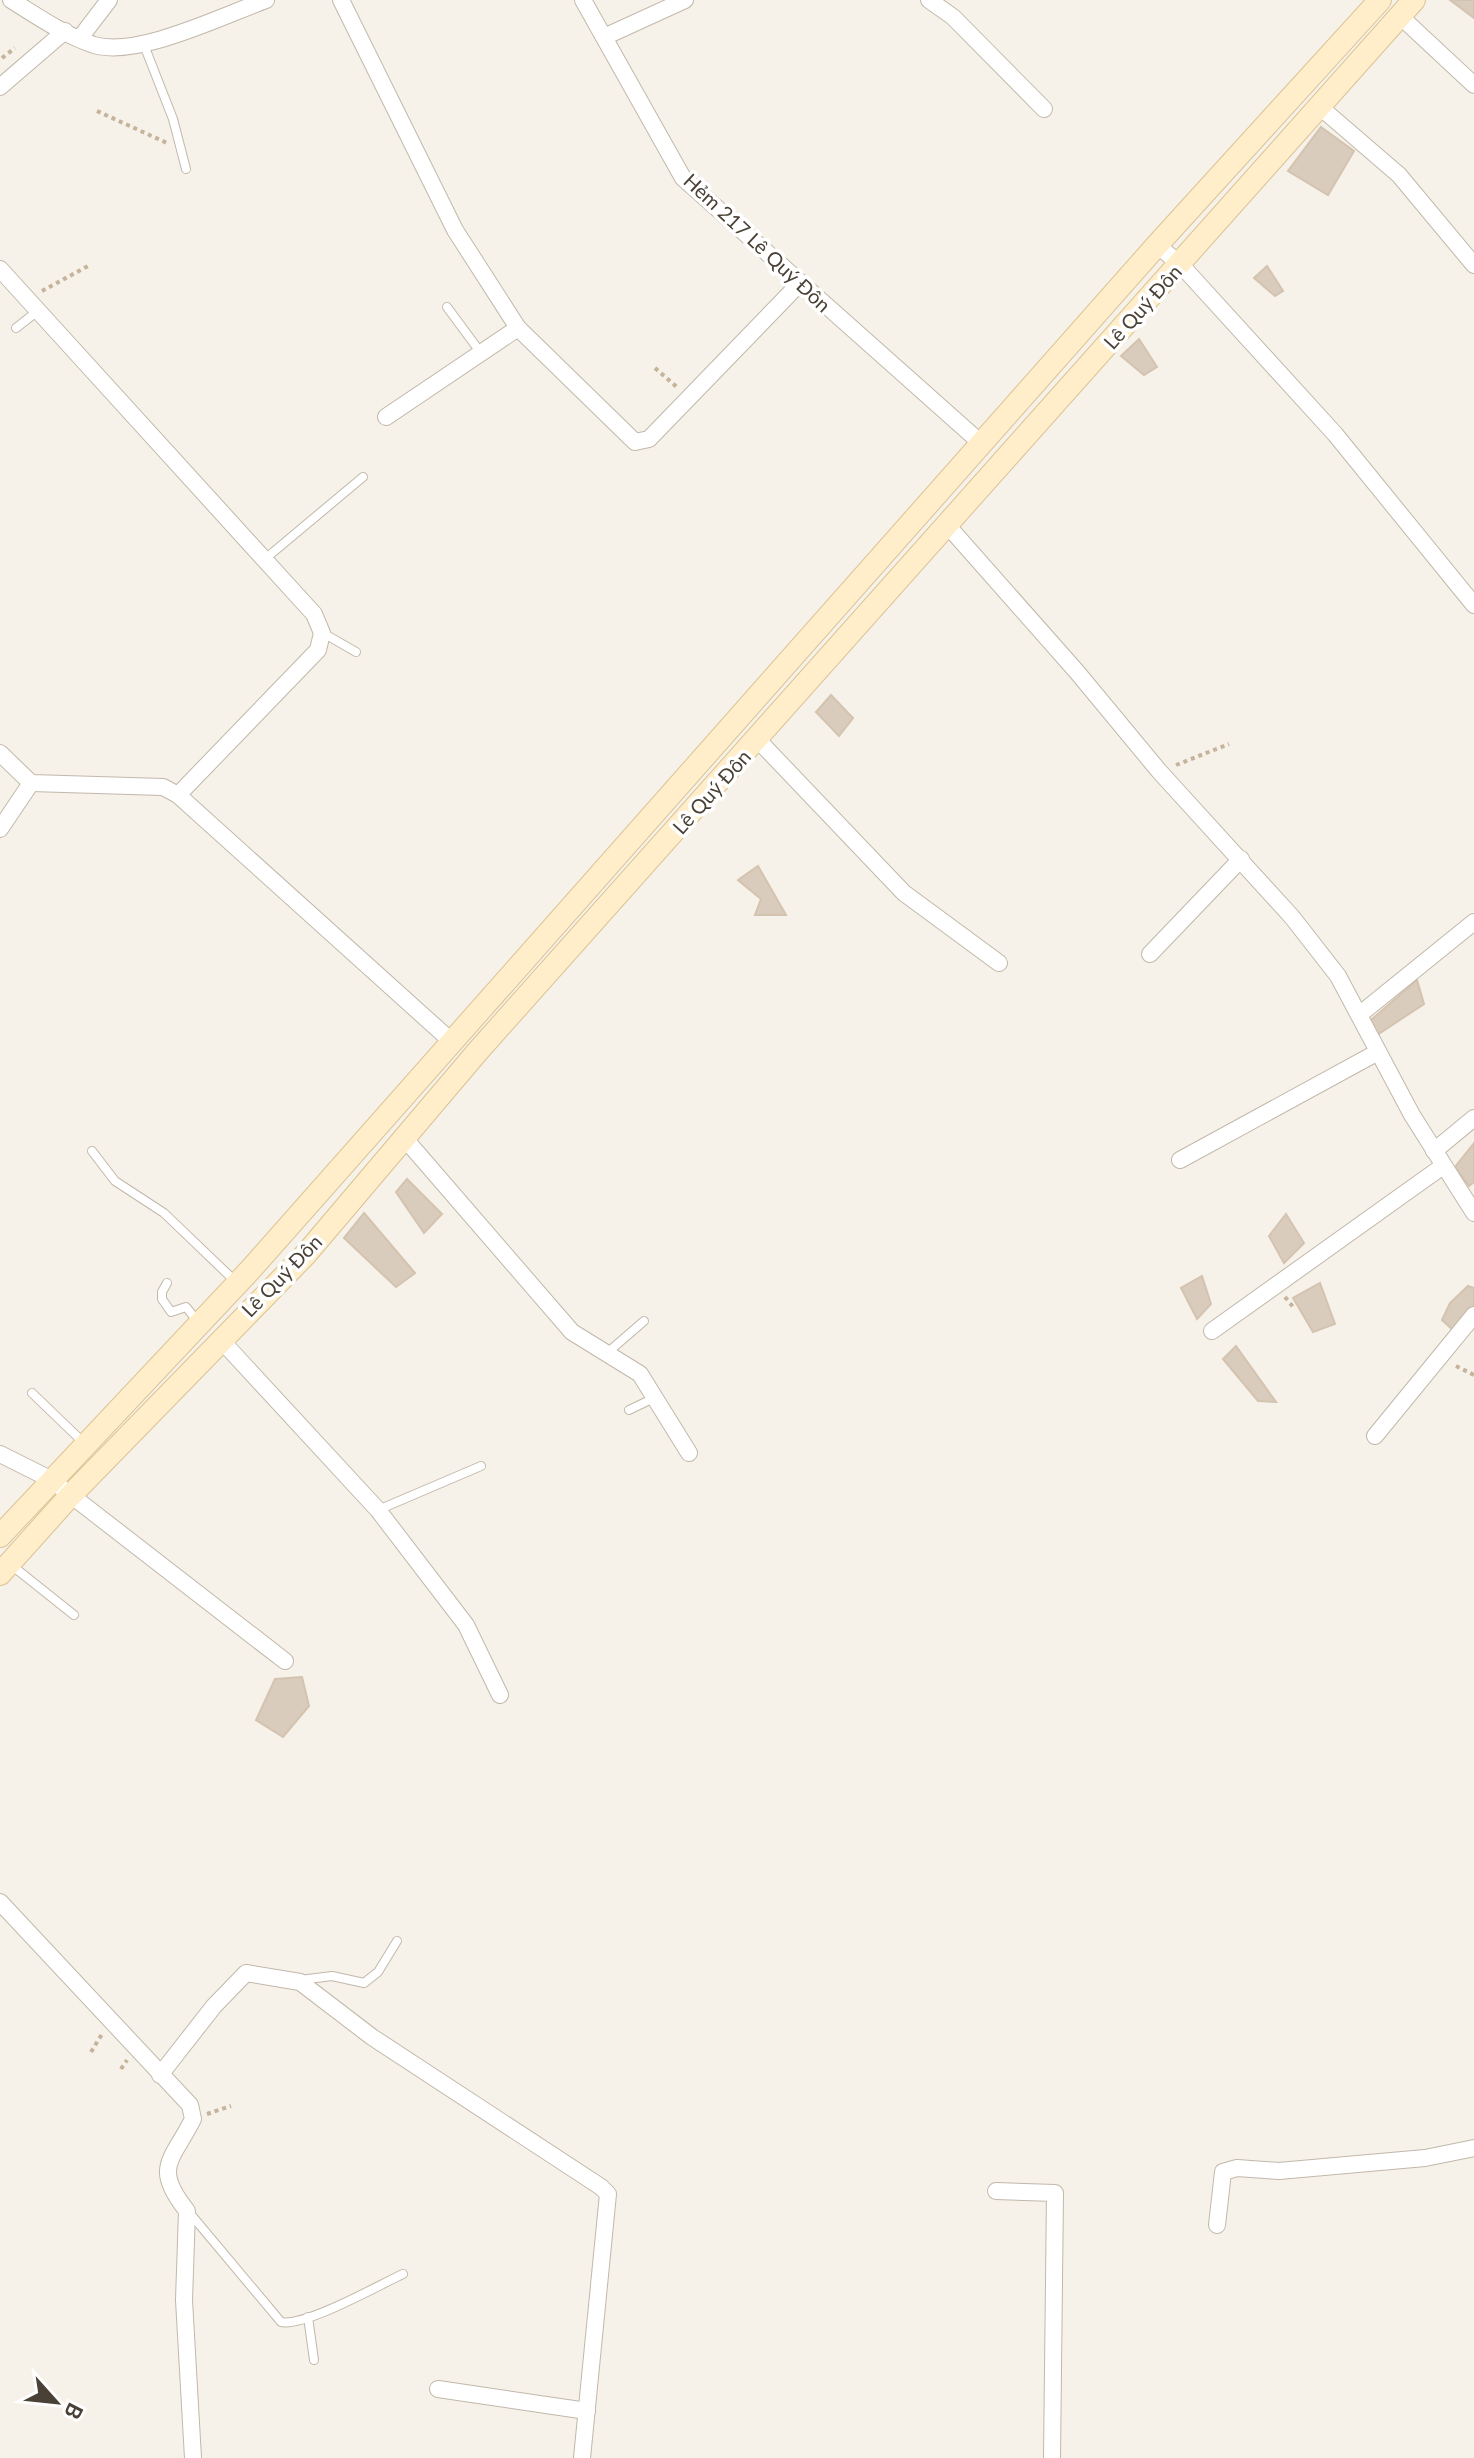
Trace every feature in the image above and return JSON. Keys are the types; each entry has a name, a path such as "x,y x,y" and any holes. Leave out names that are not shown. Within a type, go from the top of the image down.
{"main road":[{"name":"Lê Quý Đôn","path":"0,1536 50,1479 238,1283 1157,245 1380,0"},
{"name":"Lê Quý Đôn","path":"5,1569 69,1497 306,1254 406,1140 478,1051 1407,8"},
{"path":"612,862 633,880"}],"street":[{"path":"11,0 72,35 105,47 144,45 266,0"},
{"path":"0,87 72,35 109,0"},
{"path":"341,0 389,103 455,230 518,328 635,442 649,439 800,283"},
{"name":"Hẻm 217 Lê Quý Đôn","path":"583,0 683,178 982,444"},
{"path":"604,37 685,0"},
{"path":"929,0 953,17 1044,109"},
{"path":"1407,8 1474,85"},
{"path":"1320,107 1399,175 1474,265"},
{"path":"1157,245 1181,265 1335,434 1474,605"},
{"path":"0,269 314,614 322,633 318,650 178,795"},
{"path":"386,417 518,328"},
{"path":"948,526 1077,672 1159,771 1241,859 1338,976 1439,1159 1474,1213"},
{"path":"758,740 904,893 999,963"},
{"path":"0,753 31,783 163,787 178,795 450,1040"},
{"path":"0,829 31,783"},
{"path":"1150,954 1241,859"},
{"path":"1359,1015 1474,922"},
{"path":"1180,1160 1378,1052"},
{"path":"1212,1331 1439,1159 1474,1118"},
{"path":"406,1140 572,1332 640,1374 689,1453"},
{"path":"1375,1436 1474,1315"},
{"path":"221,1340 378,1510 466,1625 500,1695"},
{"path":"0,1454 50,1479 69,1497 285,1661"},
{"path":"0,1902 190,2105 193,2119 168,2161 167,2176 173,2194 187,2211 184,2300 193,2458"},
{"path":"160,2075 214,2006 246,1973 295,1980 385,2046 608,2194 582,2458"},
{"path":"1217,2225 1223,2172 1425,2158 1474,2148"},
{"path":"996,2191 1055,2193 1052,2458"},
{"path":"438,2389 587,2411"}],"lane":[{"path":"144,45 181,146 186,169"},
{"path":"16,328 35,304"},
{"path":"447,307 481,353"},
{"path":"265,559 363,477"},
{"path":"322,633 356,652"},
{"path":"92,1151 115,1181 164,1213 238,1283"},
{"path":"167,1283 162,1299 168,1310 171,1312 186,1307 200,1324"},
{"path":"606,1354 644,1321"},
{"path":"32,1393 84,1444"},
{"path":"629,1410 655,1397"},
{"path":"378,1510 481,1466"},
{"path":"5,1569 74,1615"},
{"path":"295,1980 332,1976 364,1983 378,1972 397,1941"},
{"path":"187,2211 281,2322 308,2317 403,2274"},
{"path":"308,2317 314,2360"}],"path":[{"path":"97,111 154,140 181,146"},
{"path":"35,304 88,266"},
{"path":"655,368 689,397"},
{"path":"1159,771 1229,744"},
{"path":"193,2119 231,2106"}],"building":[{"path":"1450,0 1474,0 1474,18"},
{"path":"1321,127 1354,151 1328,195 1288,171"},
{"path":"1267,266 1283,291 1275,296 1254,278"},
{"path":"1139,339 1157,367 1144,375 1121,356"},
{"path":"831,695 853,718 839,736 816,712"},
{"path":"758,866 786,915 755,915 761,899 738,880"},
{"path":"1417,980 1424,1004 1374,1037 1371,1020"},
{"path":"1474,1143 1474,1182 1469,1186 1455,1167"},
{"path":"407,1179 442,1214 424,1233 396,1192"},
{"path":"364,1213 415,1273 396,1287 344,1238"},
{"path":"1286,1214 1304,1243 1284,1263 1269,1236"},
{"path":"1202,1276 1211,1304 1197,1319 1181,1288"},
{"path":"1320,1283 1335,1324 1313,1332 1293,1298"},
{"path":"1468,1286 1474,1288 1474,1307 1457,1334 1442,1320 1450,1303"},
{"path":"1236,1346 1276,1402 1258,1401 1223,1359"},
{"path":"302,1677 309,1706 283,1737 256,1720 275,1679"}]}
